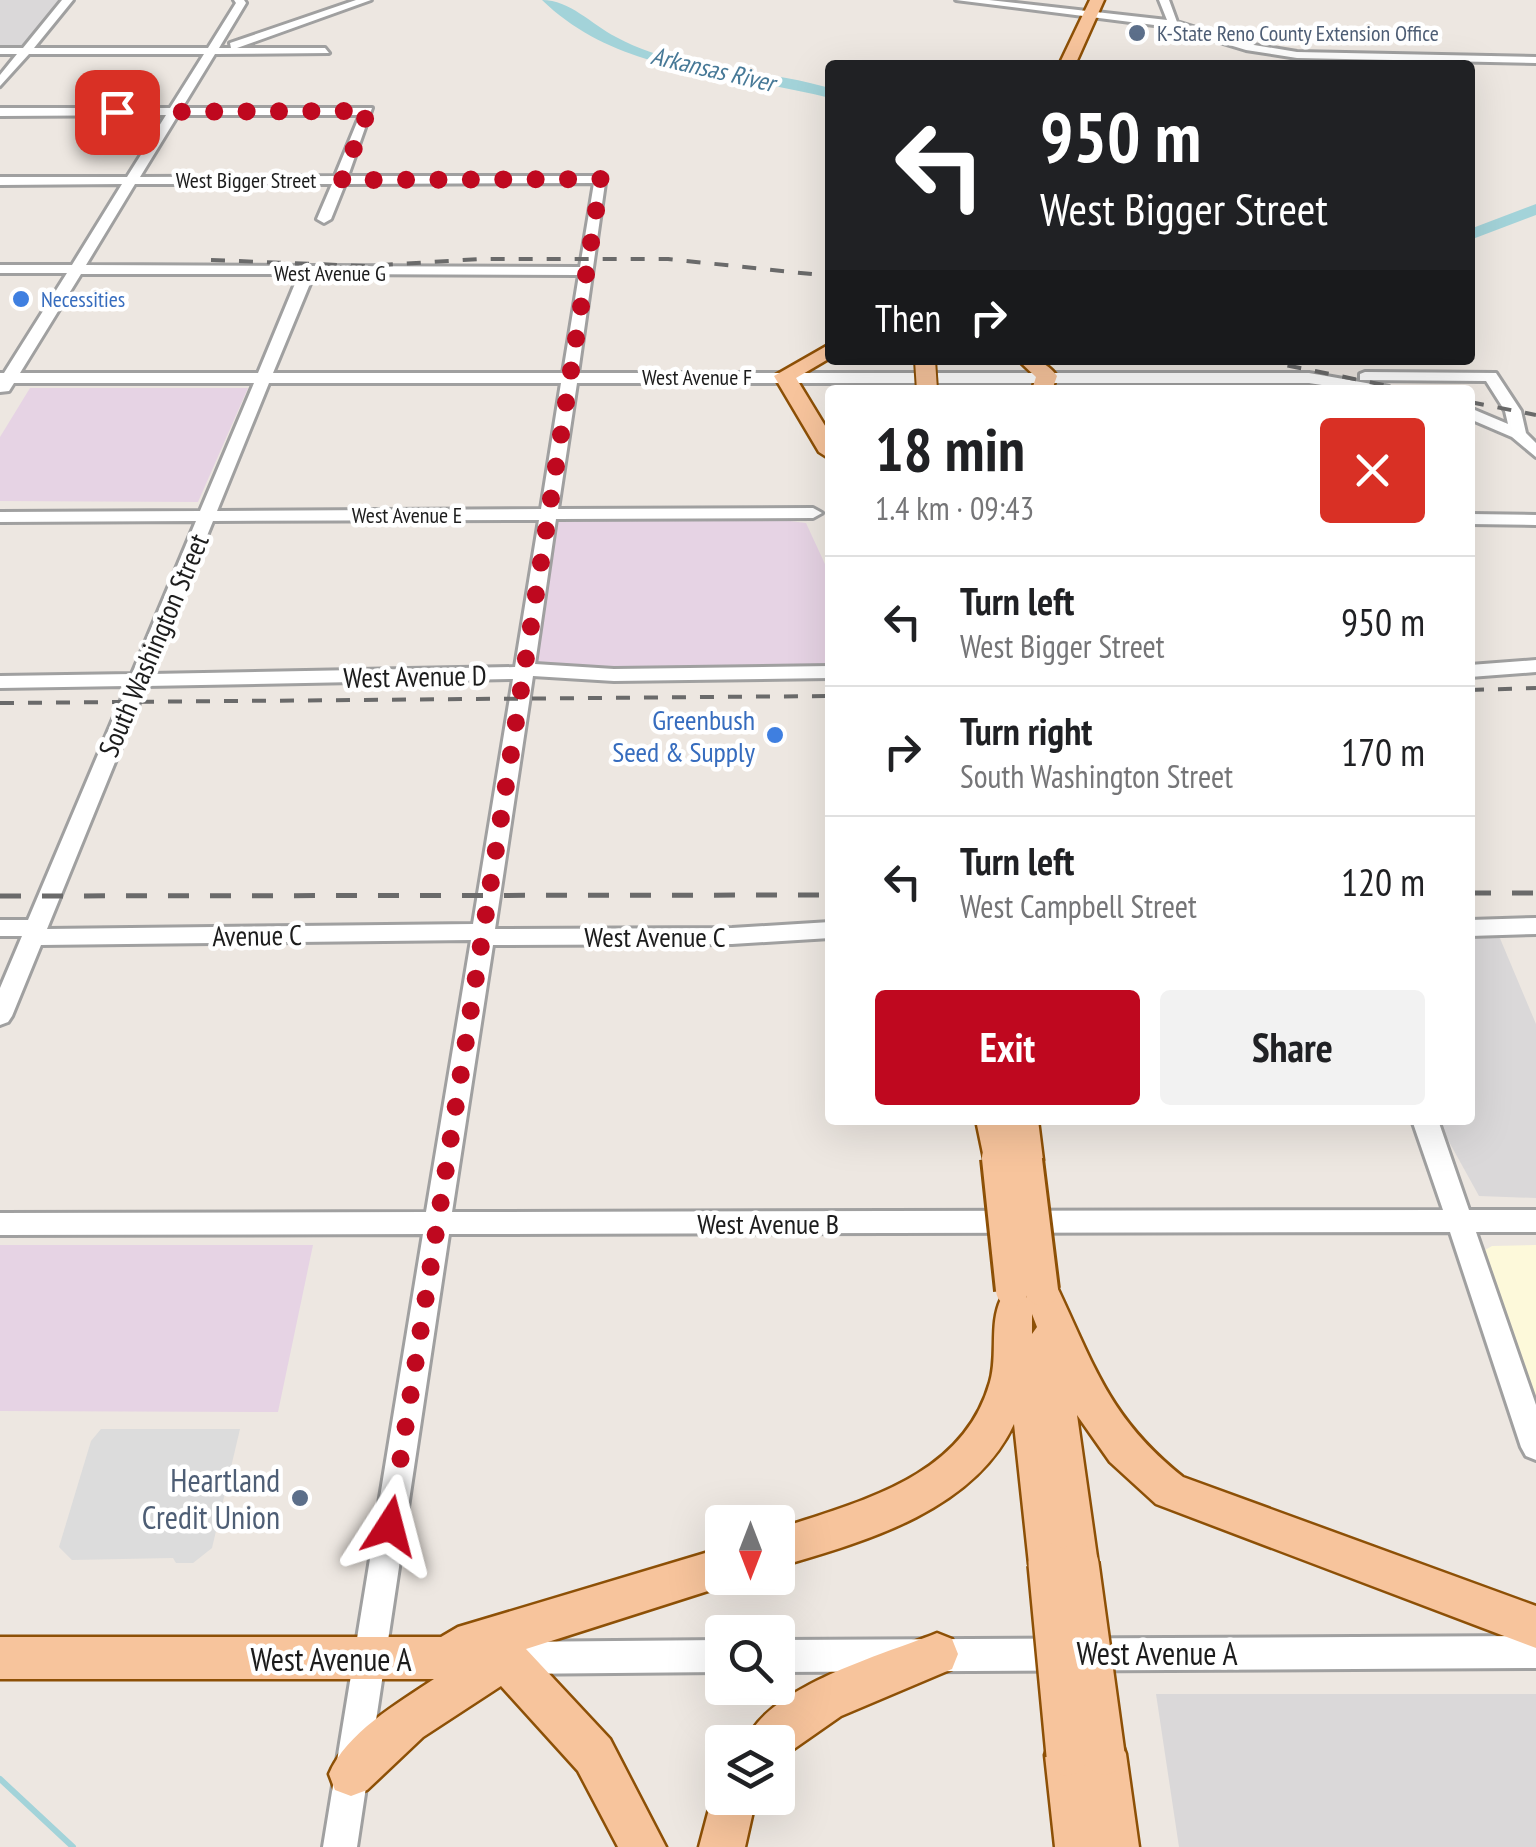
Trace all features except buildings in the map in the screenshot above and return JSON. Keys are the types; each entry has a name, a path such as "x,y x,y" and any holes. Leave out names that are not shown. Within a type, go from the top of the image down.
{"main road":[{"path":"1070,60 1094,7"},
{"path":"825,353 784,376 825,444"},
{"path":"995,1125 1012,1159"},
{"path":"1019,1125 1012,1159 1028,1297 1026,1358 1064,1564 1085,1755 1078,1847"},
{"path":"795,1542 905,1501 949,1480 982,1443 1000,1406 1010,1380 1028,1297"},
{"path":"1028,1297 1102,1424 1134,1464 1170,1491 1536,1628"},
{"path":"421,1659 628,1602 705,1574"},
{"path":"789,1725 825,1702 938,1654"},
{"name":"West Avenue A","path":"0,1658 505,1658"},
{"path":"351,1774 408,1722 505,1658 594,1755 644,1847"},
{"path":"1085,1755 1116,1847"},
{"path":"722,1847 730,1815"}],"street":[{"path":"0,82 68,0"},
{"path":"212,52 366,0"},
{"path":"961,0 1094,7 1171,24 1246,47 1297,55 1536,60"},
{"path":"1164,0 1173,18 1171,24"},
{"path":"3,383 240,2"},
{"path":"222,34 280,28"},
{"path":"222,34 266,34"},
{"path":"0,51 325,52"},
{"path":"0,112 368,111 324,219"},
{"name":"West Bigger Street","path":"0,181 601,179 585,271"},
{"name":"West Avenue G","path":"0,269 585,271"},
{"path":"340,1847 585,271"},
{"name":"South Washington Street","path":"0,1016 307,273"},
{"name":"West Avenue F","path":"3,383 784,376 1173,384 1309,378 1353,385"},
{"path":"1309,378 1492,376 1513,411 1518,434"},
{"path":"1475,415 1518,434 1536,452"},
{"name":"West Avenue E","path":"0,518 814,514"},
{"path":"1475,519 1536,520"},
{"path":"1475,672 1536,666"},
{"name":"West Avenue D","path":"0,682 524,672 825,672"},
{"path":"1475,928 1536,926"},
{"name":"Avenue C","path":"0,928 35,933 481,935"},
{"name":"West Avenue C","path":"481,935 732,936 825,930"},
{"path":"1427,1125 1536,1446"},
{"name":"West Avenue B","path":"0,1224 1536,1221"},
{"name":"West Avenue A","path":"795,1656 1536,1652"},
{"name":"West Avenue A","path":"505,1658 705,1656"}],"shaded area":[{"path":"0,0 61,2 25,45 0,49"},
{"path":"30,388 248,388 198,502 0,501 0,437"},
{"path":"757,517 806,523 825,564 825,669 535,668 557,518"},
{"path":"1499,936 1536,1024 1536,1198 1479,1196 1440,1125 1475,1125 1475,937"},
{"path":"0,1245 313,1245 278,1412 0,1411"},
{"path":"1536,1245 1536,1399 1485,1250 1492,1246"},
{"path":"101,1429 240,1429 212,1548 193,1563 176,1563 173,1558 72,1560 59,1547 91,1441"},
{"path":"1156,1694 1536,1694 1536,1847 1179,1847"}],"waterway":[{"name":"Arkansas River","path":"549,0 628,49 678,63 825,92"},
{"name":"Arkansas River","path":"1475,233 1536,209"},
{"path":"0,1779 73,1847"}],"railway":[{"path":"211,260 366,266 480,259 668,259 825,275"},
{"path":"1285,365 1384,385"},
{"path":"1475,403 1536,415"},
{"path":"1475,690 1536,688"},
{"path":"0,703 825,696"},
{"path":"1475,893 1536,893"},
{"path":"0,896 825,895"}],"place":[{"name":"K-State Reno County Extension Office","path":"1137,33"},
{"name":"Necessities","path":"21,299"},
{"name":"Greenbush Seed & Supply","path":"775,735"},
{"name":"Heartland Credit Union","path":"300,1498"}],"route":[{"path":"117,112 368,111 342,180 601,179 390,1526"}]}
